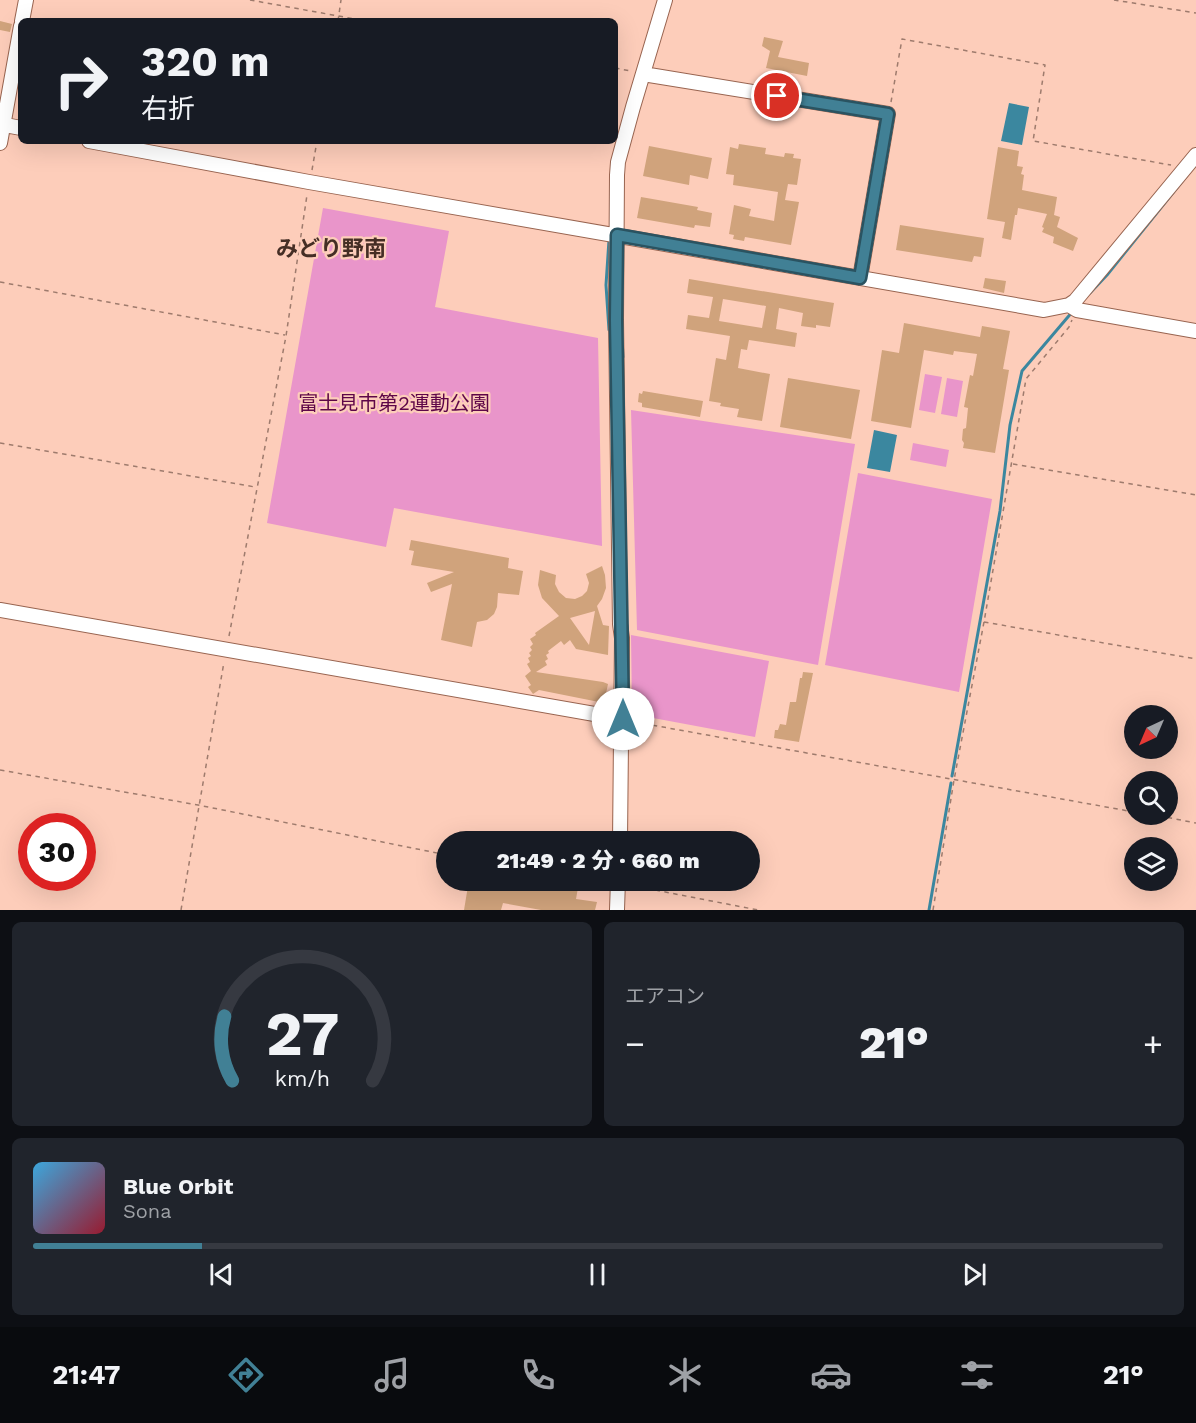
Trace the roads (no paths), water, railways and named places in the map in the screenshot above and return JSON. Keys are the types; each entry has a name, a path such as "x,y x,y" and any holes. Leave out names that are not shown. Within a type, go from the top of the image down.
{"street":[{"path":"23,18 26,0"},
{"path":"620,831 623,719 616,320 618,162 665,0"},
{"path":"0,143 18,42"},
{"path":"644,74 888,114 860,278"},
{"path":"2,125 18,128"},
{"path":"105,144 1030,309 1073,307 1196,331"},
{"path":"1073,307 1196,155"},
{"path":"0,610 623,719"},
{"path":"617,910 618,891"}],"water":[{"path":"1009,103 1029,107 1022,145 1001,141"},
{"path":"874,430 897,435 890,472 867,468"}],"waterway":[{"path":"1090,293 1188,174"},
{"path":"609,240 606,285 609,330 611,331"},
{"path":"952,776 1000,511 1010,425 1022,371 1073,311"},
{"path":"622,337 623,357"},
{"path":"626,616 627,630"},
{"path":"929,910 951,783"}],"district":[{"name":"みどり野南","path":"331,248"}],"park label":[{"name":"富士見市第2運動公園","path":"394,403"}]}
